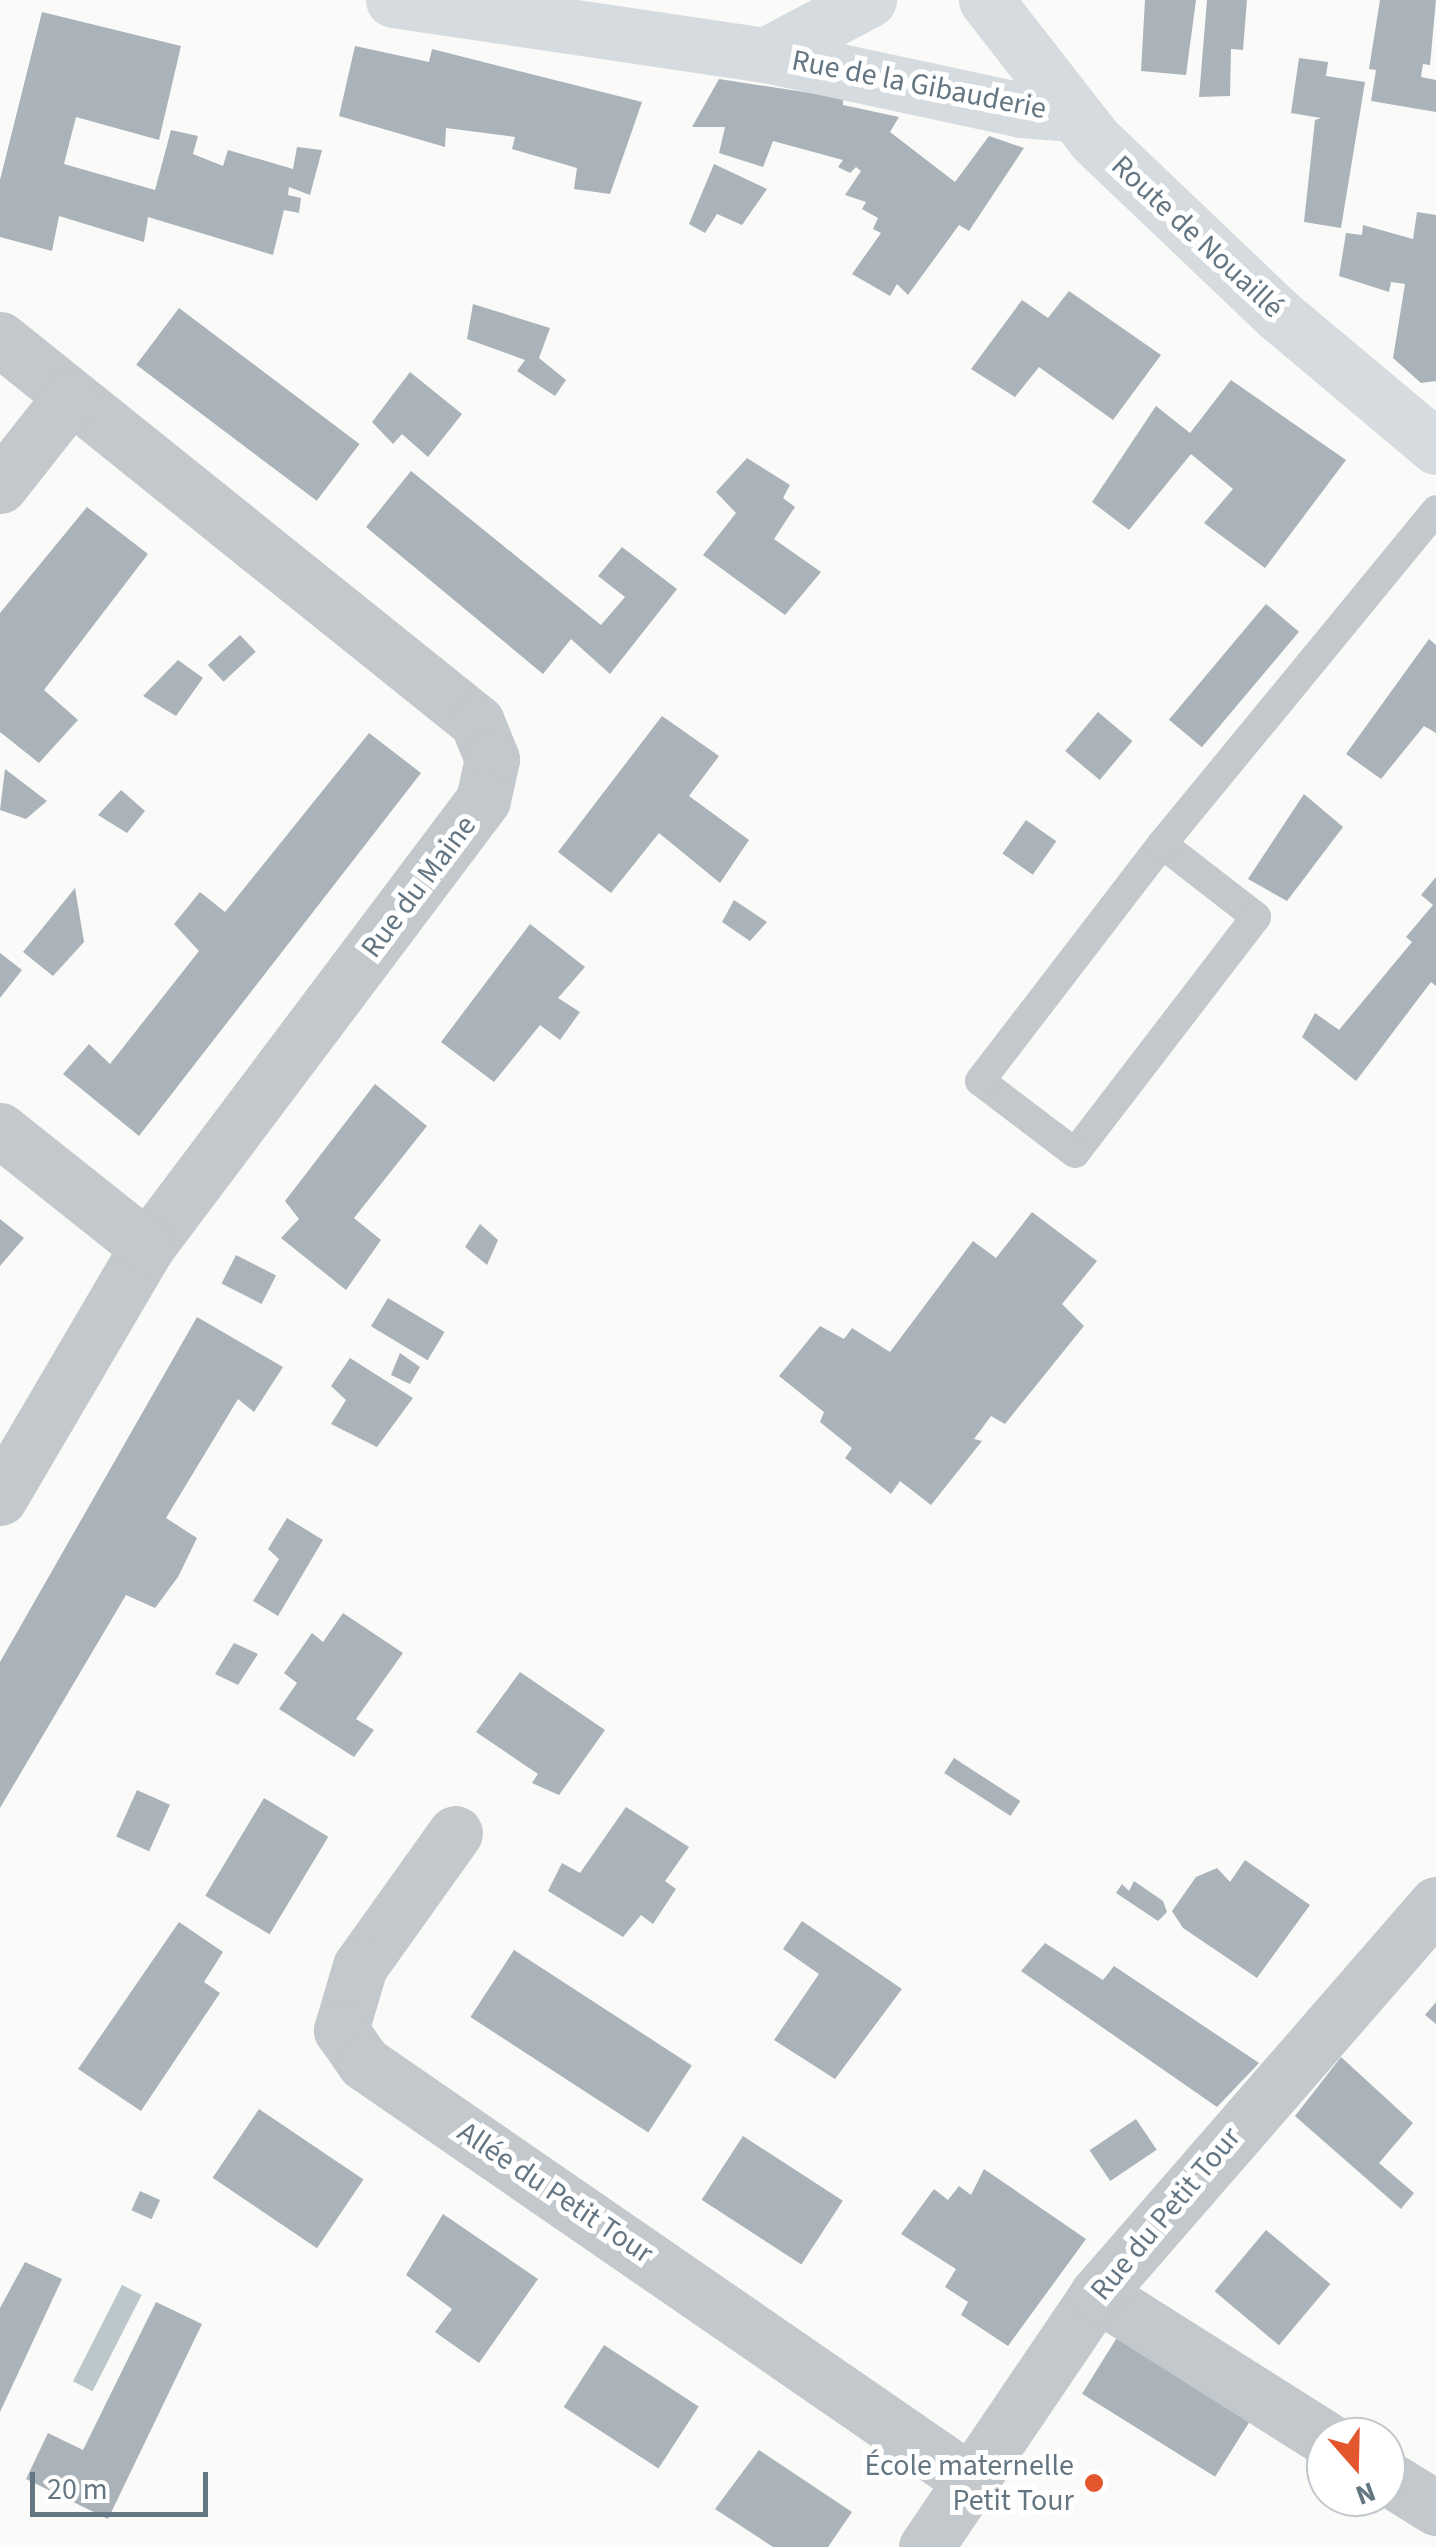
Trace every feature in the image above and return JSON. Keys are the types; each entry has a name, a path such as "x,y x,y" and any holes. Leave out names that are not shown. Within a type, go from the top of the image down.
{"street":[{"name":"Rue de la Gibauderie","path":"394,0 764,55 1002,106 1074,114"},
{"name":"Rue de la Gibauderie","path":"764,55 869,0"},
{"name":"Route de Nouaillé","path":"986,0 1074,114 1280,316 1436,448"},
{"name":"Rue du Maine","path":"0,339 476,722 492,759 484,800 147,1247 0,1498"},
{"path":"0,486 70,397"},
{"path":"0,1130 147,1247"},
{"name":"Allée du Petit Tour","path":"456,1833 360,1966 341,2030 364,2063 968,2479"},
{"name":"Rue du Petit Tour","path":"926,2547 968,2479 1098,2294 1436,1904"},
{"path":"1098,2294 1306,2425"},
{"path":"1406,2489 1436,2508"}],"lane":[{"path":"1162,844 1256,917 1075,1153 980,1081 1162,844 1436,510"}],"shaded area":[{"path":"122,2285 142,2295 93,2391 73,2381"}],"building":[{"path":"1145,0 1196,0 1186,75 1141,71"},
{"path":"1207,0 1247,0 1243,50 1231,49 1230,96 1199,97"},
{"path":"1380,0 1436,0 1430,65 1423,64 1421,77 1436,80 1436,112 1371,101 1376,70 1369,69"},
{"path":"42,12 181,46 159,140 76,117 64,164 155,190 171,130 198,136 193,154 223,166 228,150 293,169 297,147 322,150 310,195 289,187 288,195 301,198 299,213 284,210 273,255 148,217 144,242 59,216 52,251 0,237 0,180"},
{"path":"355,46 429,62 432,49 642,102 610,194 574,189 577,168 512,149 515,137 446,128 445,147 339,116"},
{"path":"1299,58 1328,62 1326,76 1365,82 1341,228 1304,222 1315,120 1321,118 1291,113"},
{"path":"719,79 843,98 843,105 899,117 890,132 955,182 989,136 1024,148 969,231 959,225 908,295 897,284 890,296 852,274 881,233 873,229 878,218 862,209 866,202 845,195 861,171 856,167 850,173 838,167 843,160 773,141 763,167 719,153 725,127 692,127"},
{"path":"714,164 767,189 742,225 717,214 705,233 689,224"},
{"path":"1417,212 1436,215 1436,381 1421,383 1393,358 1405,284 1391,282 1389,292 1339,276 1346,233 1362,235 1363,225 1413,239"},
{"path":"1069,291 1161,355 1113,420 1039,367 1015,397 971,369 1022,300 1048,318"},
{"path":"473,304 550,328 539,358 566,380 555,396 517,371 525,360 467,339"},
{"path":"179,308 359,444 317,501 136,365"},
{"path":"410,372 462,414 428,457 402,434 393,444 372,422"},
{"path":"1231,380 1346,460 1265,568 1204,523 1233,489 1191,454 1129,530 1092,502 1156,406 1190,433"},
{"path":"747,458 790,485 783,498 795,507 774,539 821,572 785,615 703,555 736,513 716,492"},
{"path":"411,471 601,625 625,597 598,576 622,547 677,589 610,674 571,639 543,674 366,527"},
{"path":"87,507 148,554 44,690 78,720 39,763 0,732 0,613"},
{"path":"1266,604 1299,632 1202,747 1169,720"},
{"path":"240,635 256,652 224,682 208,665"},
{"path":"1429,639 1436,645 1436,733 1424,726 1381,779 1346,754"},
{"path":"178,660 203,678 176,716 143,696"},
{"path":"1098,712 1132,741 1100,780 1065,751"},
{"path":"662,716 719,756 689,796 749,840 720,883 659,833 611,893 558,852"},
{"path":"369,733 421,773 139,1136 63,1074 89,1044 110,1064 199,951 174,924 200,892 225,912"},
{"path":"5,769 47,801 26,819 0,810"},
{"path":"121,790 145,811 127,833 98,815"},
{"path":"1304,794 1343,827 1287,901 1248,879"},
{"path":"1026,820 1056,841 1033,875 1002,854"},
{"path":"1436,877 1436,986 1431,982 1356,1081 1302,1037 1315,1013 1339,1030 1412,942 1406,937 1433,905 1421,895"},
{"path":"75,888 84,942 53,976 23,952"},
{"path":"734,900 767,922 750,941 722,922"},
{"path":"530,924 585,967 558,998 580,1012 560,1040 540,1025 494,1082 441,1042"},
{"path":"0,953 22,970 0,998"},
{"path":"375,1084 427,1126 354,1218 381,1240 346,1290 281,1238 299,1219 285,1201"},
{"path":"1032,1212 1097,1261 1062,1304 1084,1326 1005,1424 991,1416 974,1439 982,1441 931,1505 900,1481 891,1494 845,1458 852,1448 820,1422 824,1412 779,1376 820,1326 844,1339 852,1328 890,1352 973,1241 996,1258"},
{"path":"0,1219 24,1238 0,1266"},
{"path":"480,1224 498,1240 487,1265 465,1247"},
{"path":"236,1255 276,1275 262,1304 221,1284"},
{"path":"388,1298 445,1332 428,1360 371,1326"},
{"path":"197,1317 283,1367 254,1412 238,1399 166,1518 197,1538 178,1577 155,1608 126,1595 0,1808 0,1662"},
{"path":"400,1353 420,1367 410,1384 391,1375"},
{"path":"350,1358 413,1398 377,1447 331,1424 346,1400 331,1386"},
{"path":"287,1518 323,1540 278,1616 253,1601 279,1559 268,1549"},
{"path":"343,1613 403,1653 356,1719 374,1730 354,1757 279,1709 297,1683 284,1673 312,1633 323,1642"},
{"path":"234,1643 258,1654 238,1685 215,1674"},
{"path":"520,1672 605,1730 559,1795 532,1783 538,1774 476,1732"},
{"path":"954,1758 1020,1801 1010,1816 944,1773"},
{"path":"137,1790 170,1805 149,1851 116,1837"},
{"path":"264,1798 328,1837 270,1934 205,1896"},
{"path":"626,1807 689,1847 665,1881 676,1889 653,1924 641,1915 623,1937 548,1891 562,1863 580,1873"},
{"path":"1245,1860 1310,1905 1257,1978 1183,1928 1172,1911 1196,1877 1217,1868 1230,1882"},
{"path":"1134,1881 1163,1901 1167,1912 1158,1921 1116,1893 1122,1884 1129,1891"},
{"path":"802,1921 902,1989 835,2079 774,2040 819,1974 783,1949"},
{"path":"179,1922 223,1952 204,1982 220,1993 141,2111 78,2069"},
{"path":"1045,1943 1103,1980 1114,1966 1259,2063 1217,2107 1021,1971"},
{"path":"514,1950 692,2065 648,2133 470,2017"},
{"path":"1436,2002 1436,2024 1425,2015"},
{"path":"1341,2057 1413,2123 1379,2163 1414,2193 1401,2209 1295,2116"},
{"path":"259,2109 363,2179 317,2248 213,2178"},
{"path":"1136,2119 1157,2150 1110,2181 1090,2150"},
{"path":"743,2136 843,2201 801,2265 702,2200"},
{"path":"984,2169 1086,2239 1008,2346 961,2315 968,2302 945,2287 956,2269 901,2234 934,2189 948,2200 959,2186 971,2195"},
{"path":"140,2191 160,2200 152,2219 131,2210"},
{"path":"443,2214 538,2279 479,2363 435,2332 452,2309 406,2275"},
{"path":"1266,2230 1330,2284 1279,2345 1215,2291"},
{"path":"25,2262 62,2279 0,2412 0,2308"},
{"path":"156,2302 202,2324 108,2519 26,2479 48,2433 83,2450"},
{"path":"1118,2336 1251,2419 1215,2477 1082,2394"},
{"path":"604,2345 699,2407 658,2469 564,2407"},
{"path":"759,2450 852,2512 828,2547 773,2547 715,2509"}],"place":[{"name":"École maternelle Petit Tour","path":"1094,2483"}]}
